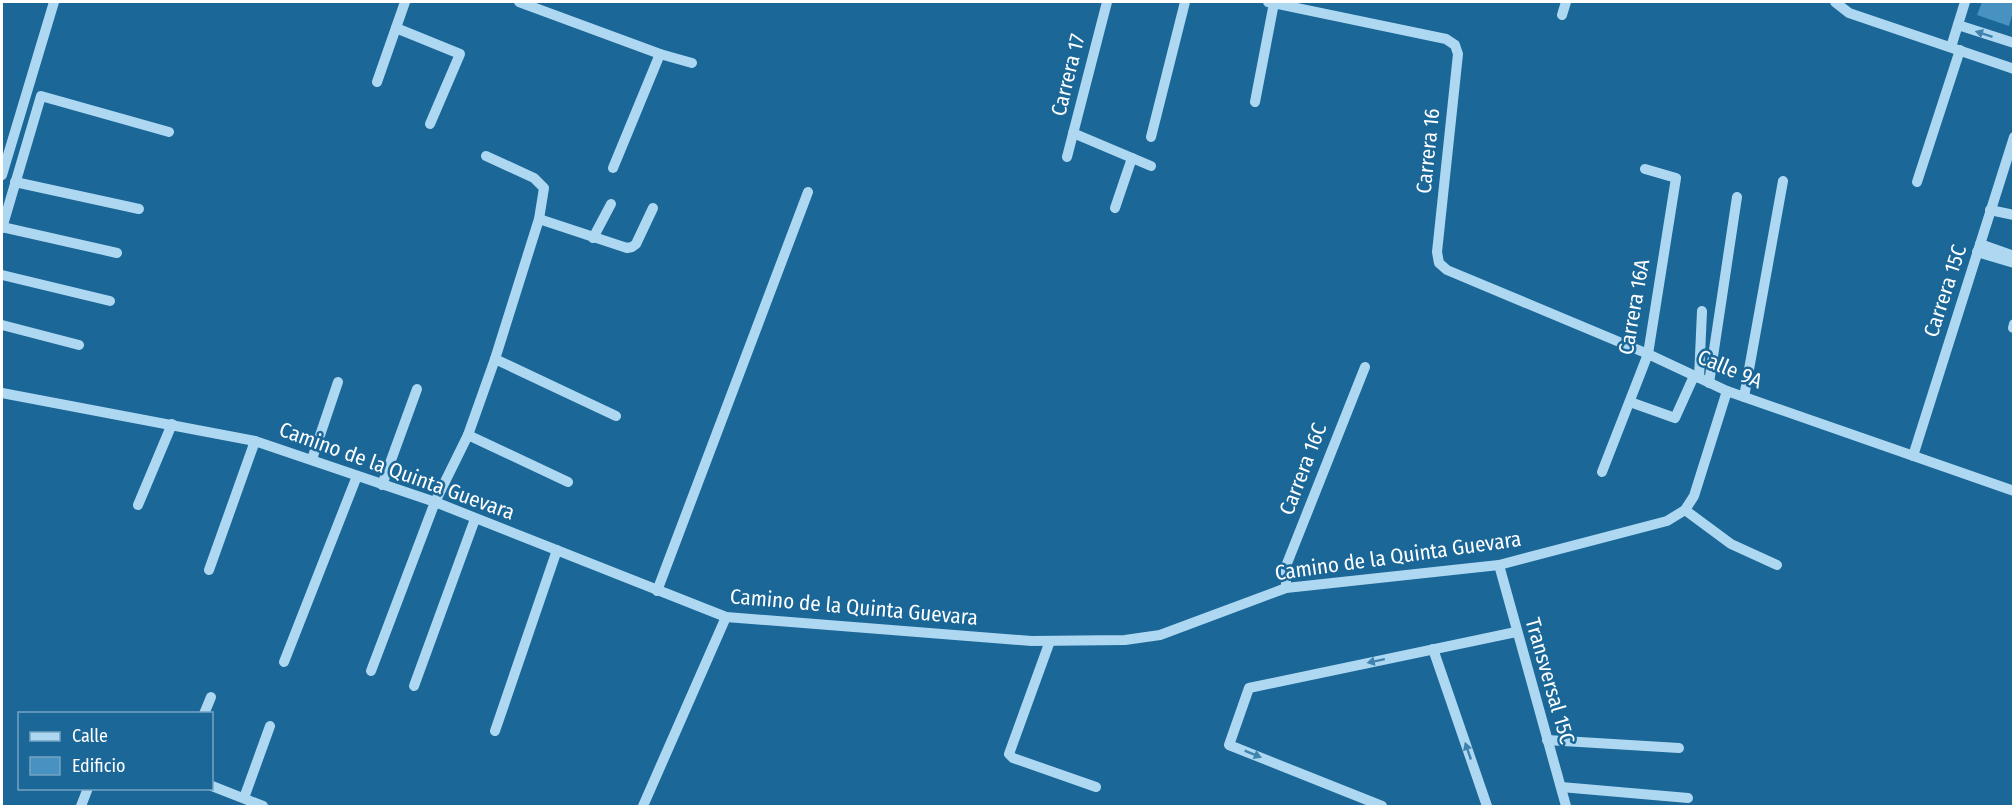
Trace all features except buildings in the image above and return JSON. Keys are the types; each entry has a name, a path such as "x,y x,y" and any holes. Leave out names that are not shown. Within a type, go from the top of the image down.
{"street":[{"path":"2,175 54,2"},
{"path":"377,82 405,2"},
{"path":"519,2 660,54 692,63"},
{"name":"Carrera 17","path":"1067,157 1107,2"},
{"path":"1151,137 1185,2"},
{"path":"1255,102 1271,2"},
{"name":"Carrera 16","path":"1271,2 1446,39 1455,45 1458,54 1437,252 1439,263"},
{"path":"1562,15 1566,2"},
{"path":"1835,2 1849,13 2013,69"},
{"path":"1917,182 1956,49 1958,25 1965,2"},
{"path":"1958,25 2013,43"},
{"path":"396,28 460,54 430,124"},
{"path":"614,168 660,54"},
{"path":"117,253 2,227 41,96 169,132"},
{"path":"1073,133 1151,166"},
{"name":"Carrera 15C","path":"1913,456 2013,137"},
{"path":"371,671 435,502 468,435 495,359 539,219 544,188 534,178 486,156"},
{"path":"1115,208 1132,158"},
{"name":"Carrera 16A","path":"1602,472 1648,354 1676,178 1645,169"},
{"path":"1744,397 1783,181"},
{"path":"15,182 139,209"},
{"path":"657,591 808,192"},
{"path":"1629,402 1675,418 1701,379 1737,196"},
{"path":"593,238 610,204"},
{"path":"539,219 627,248 636,244 653,207"},
{"path":"1990,210 2013,215"},
{"path":"1978,248 2013,256"},
{"path":"1978,248 2013,263"},
{"name":"Calle 9A","path":"1439,263 1447,270 1648,354 1727,391 2013,491"},
{"path":"2,275 110,301"},
{"path":"1701,379 1702,311"},
{"path":"2,326 79,345"},
{"path":"495,359 616,416"},
{"name":"Carrera 16C","path":"1286,588 1286,566 1365,367"},
{"path":"312,459 338,382"},
{"path":"382,485 417,389"},
{"path":"1727,391 1694,496 1685,510 1731,544 1777,565"},
{"name":"Camino de la Quinta Guevara","path":"2,393 255,441 435,502 726,617 1032,641 1125,640 1160,635 1286,588 1498,565 1667,521 1685,510"},
{"path":"138,504 172,424"},
{"path":"468,435 568,482"},
{"path":"209,570 255,441"},
{"path":"284,662 357,476"},
{"path":"414,686 475,519"},
{"path":"495,731 557,550"},
{"name":"Transversal 15C","path":"1498,565 1566,807"},
{"path":"643,807 726,617"},
{"path":"1382,807 1229,744 1250,688 1516,632"},
{"path":"1050,641 1009,754 1013,758 1096,787"},
{"path":"1433,649 1487,807"},
{"path":"205,712 210,697"},
{"path":"244,798 270,726"},
{"path":"1547,740 1679,748"},
{"path":"213,786 263,807"},
{"path":"1561,787 1688,798"},
{"path":"81,807 88,790"}]}
